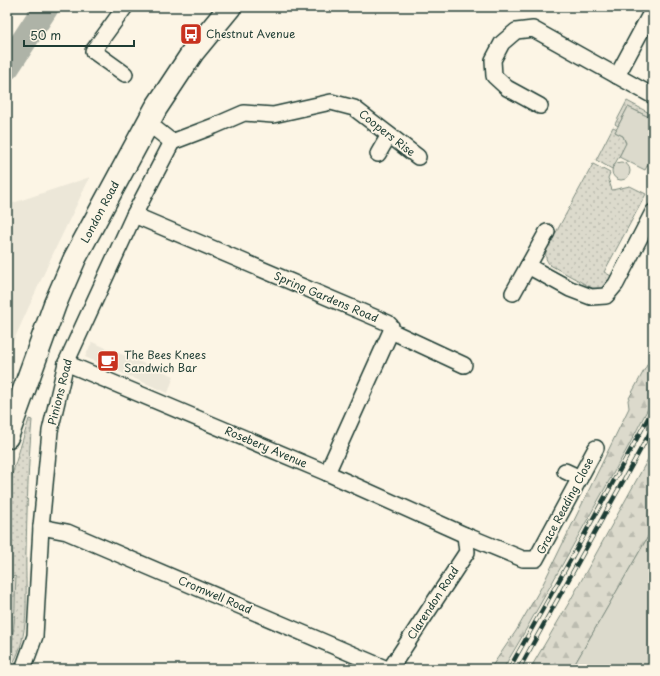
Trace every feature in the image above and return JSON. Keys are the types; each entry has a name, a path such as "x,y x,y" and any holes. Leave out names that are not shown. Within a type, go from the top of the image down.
{"main road":[{"name":"London Road","path":"7,437 15,412 34,366 55,304 75,258 156,108 193,52 230,7"}],"street":[{"path":"125,7 93,51 125,74"},
{"path":"617,76 653,9"},
{"path":"540,106 507,88 494,76 494,60 502,43 516,31 533,29 653,96"},
{"name":"Coopers Rise","path":"172,142 244,113 273,115 332,102 354,108 418,157"},
{"path":"148,123 172,142"},
{"path":"378,154 389,135"},
{"name":"Pinions Road","path":"23,669 35,636 41,527 50,431 66,363 134,216 172,142"},
{"path":"528,266 570,289 592,298 606,296 616,284 653,212"},
{"name":"Spring Gardens Road","path":"134,216 388,323 391,326 391,331 464,364"},
{"path":"513,293 547,232"},
{"path":"327,473 391,331"},
{"name":"Rosebery Avenue","path":"66,363 327,473 465,535"},
{"name":"Grace Reading Close","path":"465,535 523,560 536,559 596,448"},
{"path":"564,471 580,478"},
{"name":"Cromwell Road","path":"41,527 67,532 387,669"},
{"name":"Clarendon Road","path":"390,669 467,552 465,535"}],"shaded area":[{"path":"90,177 51,258 7,355 7,205"},
{"path":"92,342 174,376 168,393 85,357"}],"green space":[{"path":"627,101 653,115 653,119 628,107 618,126 615,124"},
{"path":"628,107 653,119 653,155 645,170 619,157 626,143 623,136 615,132"},
{"path":"613,127 617,129 615,132 623,136 626,144 612,169 596,160"},
{"path":"621,162 627,165 630,171 627,177 621,180 615,177 612,171 615,165"},
{"path":"593,164 610,173 608,178 612,190 630,186 646,194 604,272 613,277 605,286 596,288 592,288 550,265 546,255 546,251"},
{"path":"653,354 653,399 628,447 503,669 490,669 516,631 542,586 629,408 628,400"},
{"path":"29,419 32,420 27,503 26,617 22,642 18,653 10,669 7,669 7,491"},
{"path":"653,450 653,528 572,669 530,669 570,601"},
{"path":"653,528 653,669 572,669"},
{"path":"14,576 16,577 14,628 7,656 7,583"}],"waterway":[{"path":"7,67 46,7"}],"railway":[{"path":"509,669 653,409"},
{"path":"519,669 653,427"}],"place":[{"name":"Chestnut Avenue","path":"191,34"},
{"name":"The Bees Knees Sandwich Bar","path":"108,361"}]}
